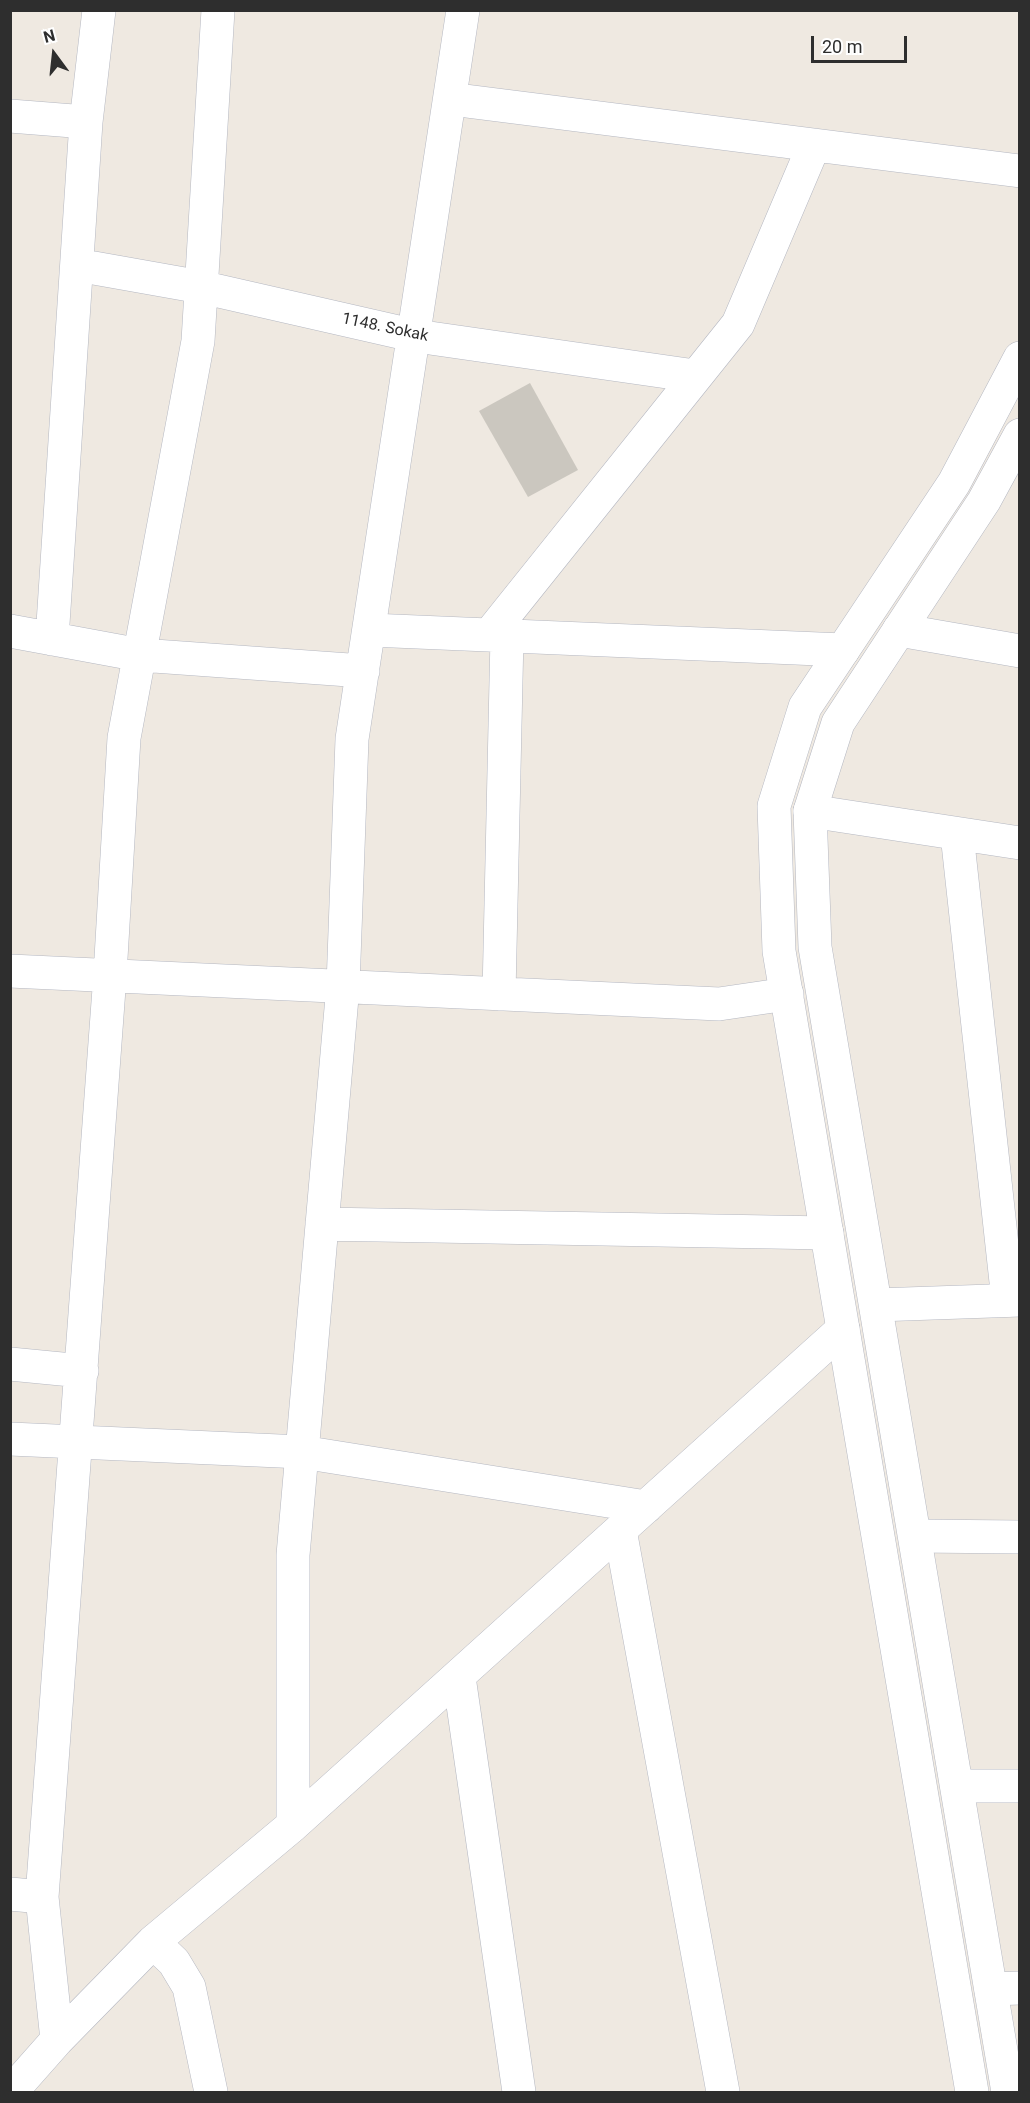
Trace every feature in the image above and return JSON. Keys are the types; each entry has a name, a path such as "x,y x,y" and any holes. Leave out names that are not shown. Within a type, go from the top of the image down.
{"street":[{"path":"52,639 86,122 99,10"},
{"path":"57,2040 42,1897 77,1443 124,738 198,341 218,10"},
{"path":"293,1825 293,1555 343,986 352,739 416,336 463,10"},
{"path":"450,99 1020,171"},
{"path":"10,116 86,122"},
{"path":"500,994 498,635 695,376 738,324 814,145"},
{"name":"1148. Sokak","path":"77,265 201,287 416,336 695,376"},
{"path":"972,2092 779,951 774,806 805,707 954,483 1020,358"},
{"path":"1008,2092 1005,1988 957,1786 816,947 810,811 838,723 984,501 1010,474 1020,435"},
{"path":"370,630 843,650"},
{"path":"899,630 1020,651"},
{"path":"10,632 140,655 363,670"},
{"path":"810,811 1020,843"},
{"path":"876,1305 1014,1300 957,834"},
{"path":"10,971 719,1004 787,994"},
{"path":"322,1224 827,1233"},
{"path":"11,2092 57,2040 153,1942 293,1825 843,1329"},
{"path":"10,1364 82,1371"},
{"path":"10,1439 302,1452 646,1507"},
{"path":"620,1530 723,2092"},
{"path":"915,1536 1020,1537"},
{"path":"459,1677 519,2092"},
{"path":"957,1786 1020,1786"},
{"path":"10,1894 42,1897"},
{"path":"153,1942 174,1962 189,1987 212,2092"}],"building":[{"path":"530,383 578,470 528,497 479,411"}]}
